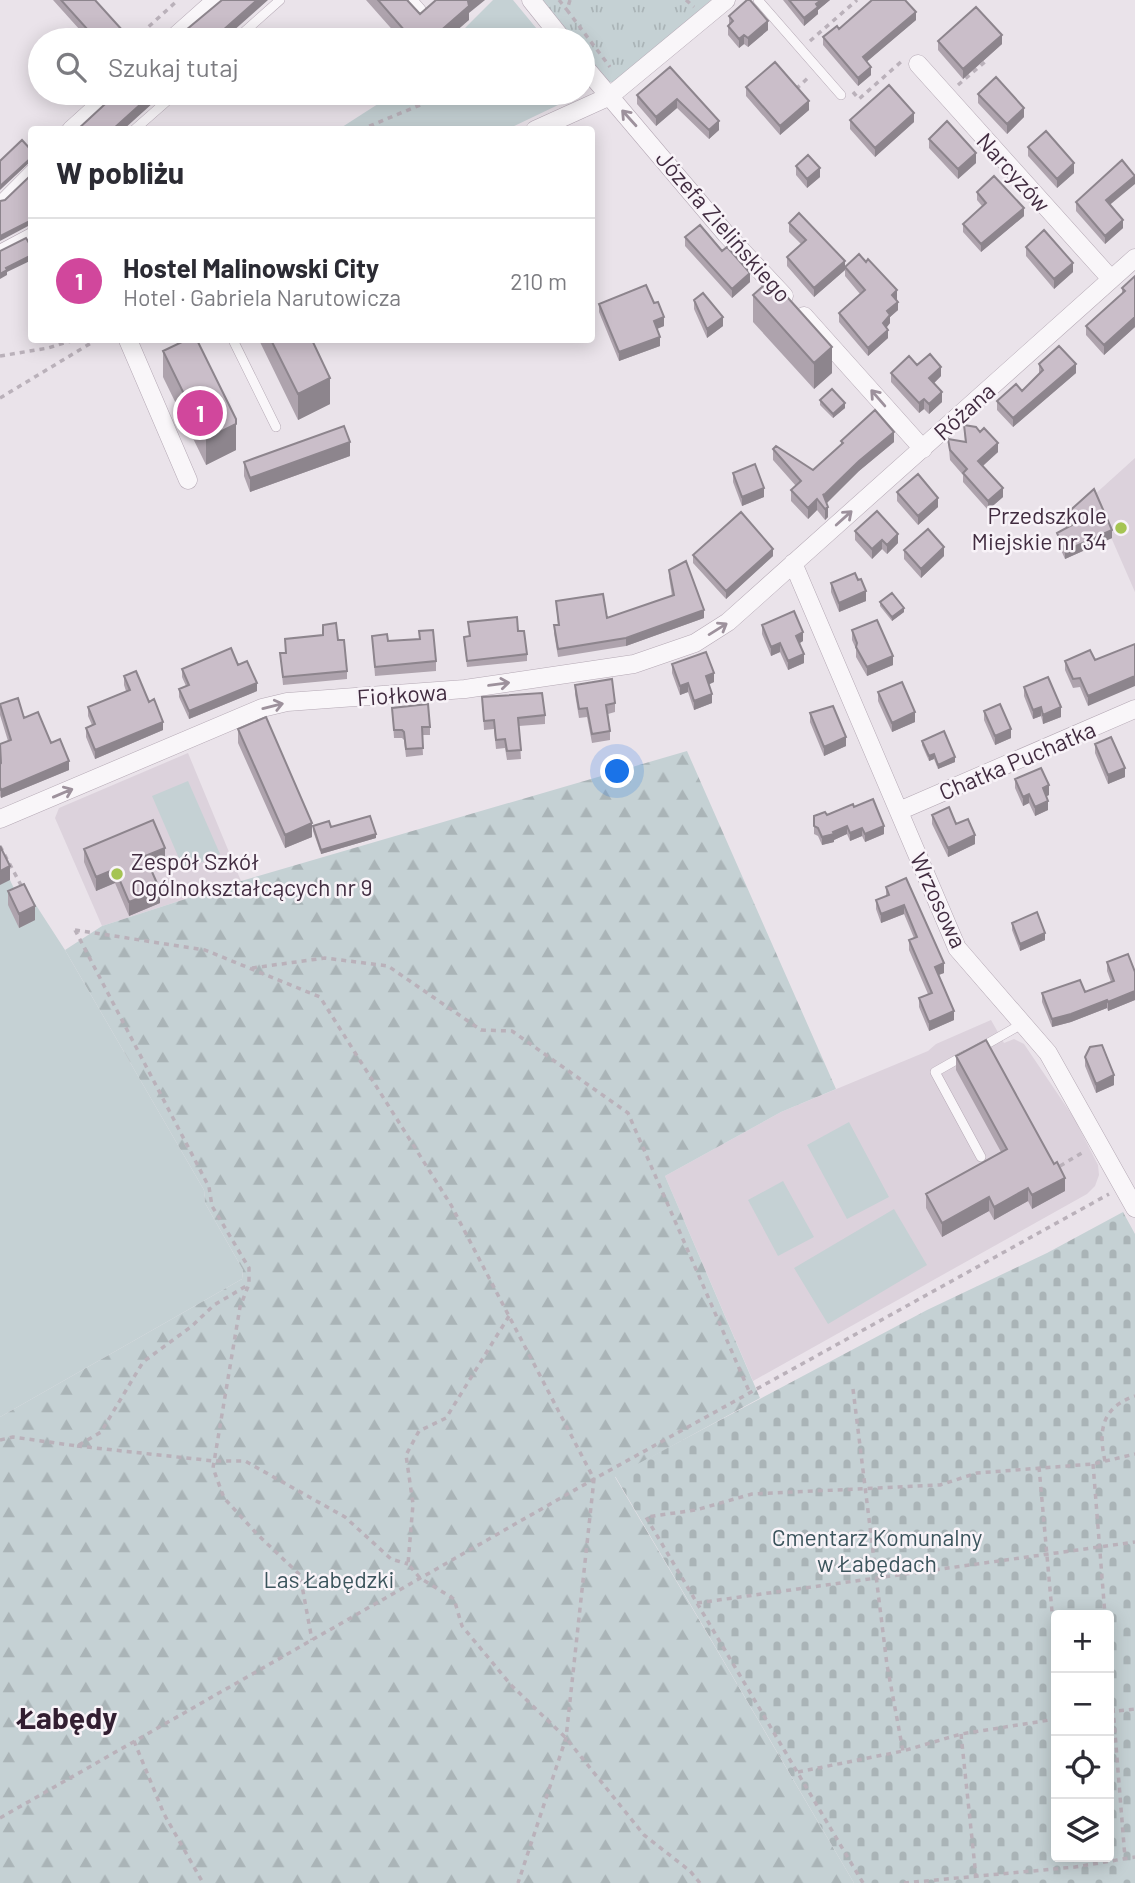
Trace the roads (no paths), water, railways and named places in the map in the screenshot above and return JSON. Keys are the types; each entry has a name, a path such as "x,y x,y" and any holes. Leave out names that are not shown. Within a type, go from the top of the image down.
{"street":[{"path":"184,28 216,0"},
{"path":"531,0 553,28"},
{"path":"595,103 625,86 726,0"},
{"name":"Narcyzów","path":"918,64 1111,279"},
{"name":"Józefa Zielińskiego","path":"595,79 726,234 845,359 923,449"},
{"path":"75,126 99,105"},
{"path":"544,126 590,105"},
{"name":"Różana","path":"793,563 1135,258"},
{"path":"129,343 188,480"},
{"name":"Wrzosowa","path":"793,563 957,948 1048,1053 1129,1183 1135,1208"},
{"name":"Fiołkowa","path":"0,819 262,708 287,702 465,689 634,664 695,643 728,622 793,563"},
{"name":"Chatka Puchatka","path":"899,811 1135,709"}],"lane":[{"path":"248,28 280,0"},
{"path":"413,0 421,9"},
{"path":"758,0 841,95"},
{"path":"139,126 162,105"},
{"path":"0,200 28,172"},
{"path":"0,248 28,234"},
{"path":"234,343 276,427"},
{"path":"981,1157 935,1072 1022,1024"}],"place":[{"name":"Hostel Malinowski City","path":"200,413"},
{"name":"Przedszkole Miejskie nr 34","path":"1121,528"},
{"name":"Zespół Szkół Ogólnokształcących nr 9","path":"117,874"}],"district":[{"name":"Łabędy","path":"67,1717"}],"park label":[{"name":"Cmentarz Komunalny w Łabędach","path":"877,1550"},
{"name":"Las Łabędzki","path":"329,1579"}]}
